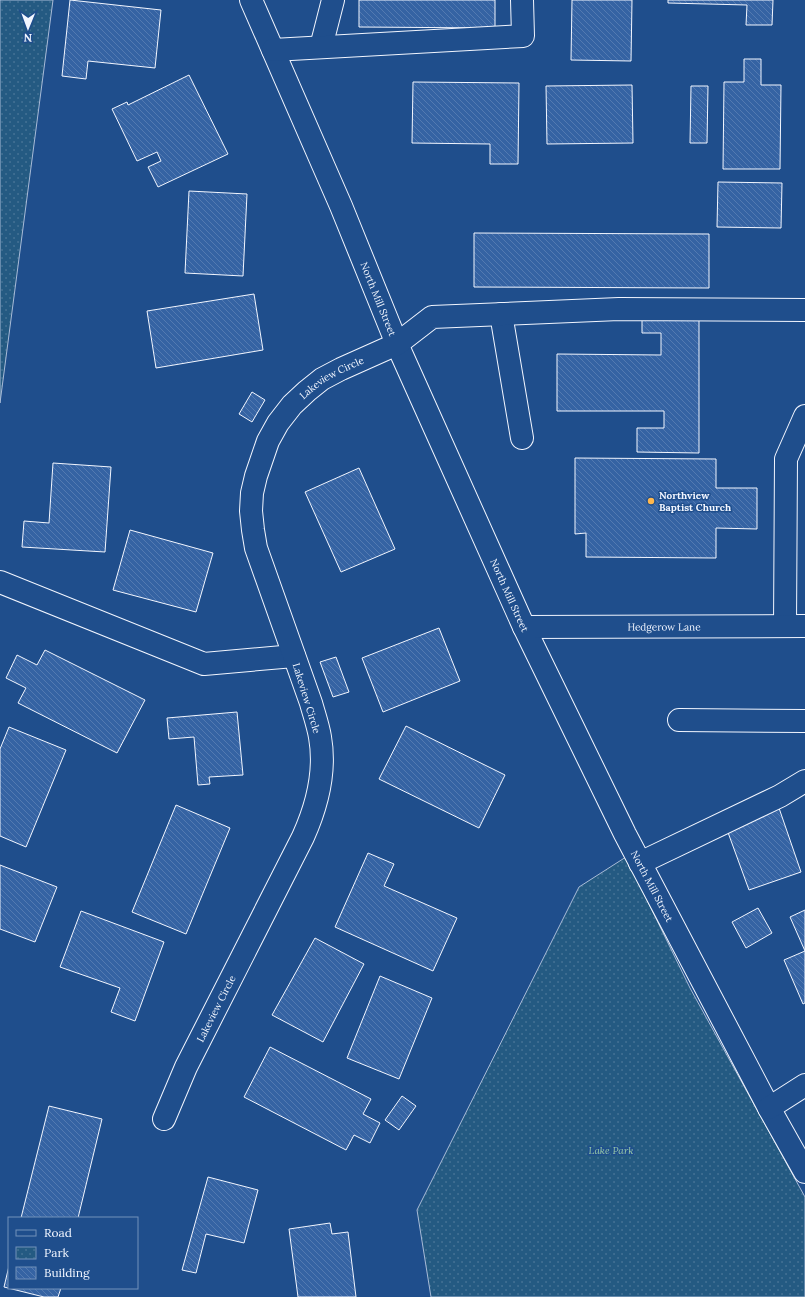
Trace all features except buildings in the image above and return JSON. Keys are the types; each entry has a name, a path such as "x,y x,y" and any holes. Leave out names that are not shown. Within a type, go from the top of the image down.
{"street":[{"name":"North Mill Street","path":"251,0 341,206 397,344 524,627 625,834 769,1108 805,1172"},
{"path":"322,48 333,0"},
{"path":"273,50 523,36 522,0"},
{"name":"Lakeview Circle","path":"164,1119 186,1067 303,837 316,802 321,772 320,738 311,703 256,548 251,511 252,493 268,441 278,423 292,405 307,390 322,379 397,344 432,317 619,309 805,310"},
{"path":"501,314 522,438"},
{"path":"795,626 786,459 805,416"},
{"path":"0,582 204,664 294,656"},
{"name":"Hedgerow Lane","path":"524,627 795,626"},
{"path":"679,720 805,721"},
{"path":"640,863 780,796 805,781"},
{"path":"769,1108 805,1085"}],"green space":[{"path":"0,0 53,0 0,403"},
{"name":"Lake Park","path":"626,857 690,988 805,1197 805,1297 431,1297 417,1210 579,887"}],"place":[{"name":"Northview Baptist Church","path":"651,501"}]}
